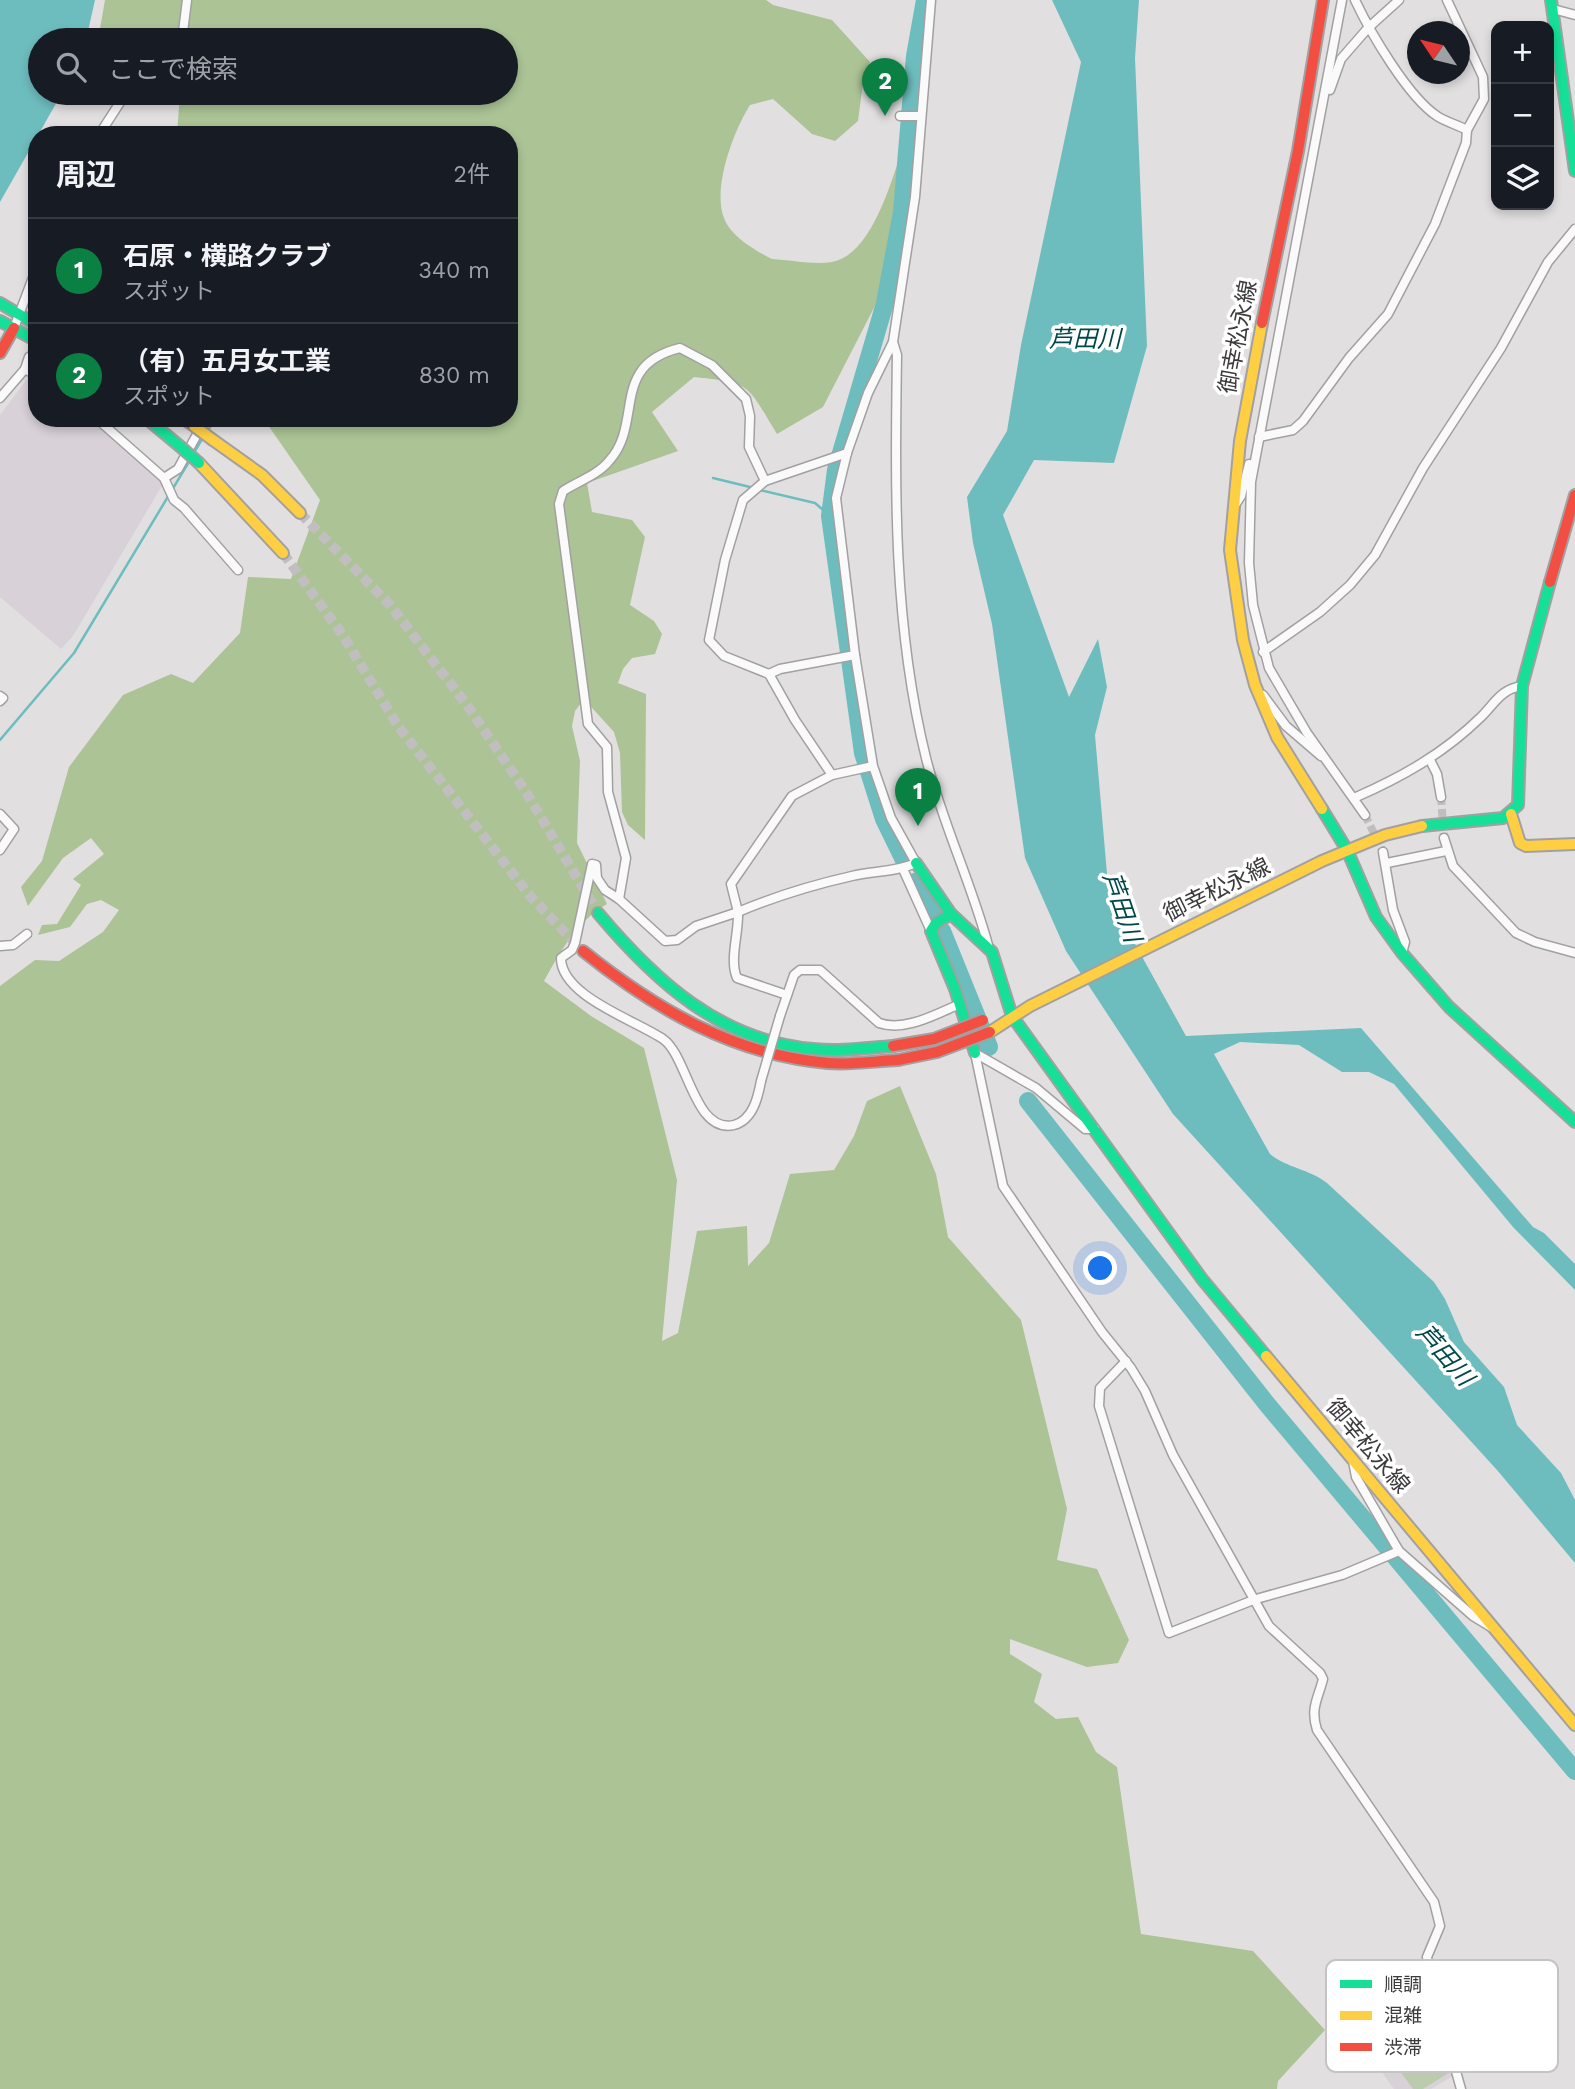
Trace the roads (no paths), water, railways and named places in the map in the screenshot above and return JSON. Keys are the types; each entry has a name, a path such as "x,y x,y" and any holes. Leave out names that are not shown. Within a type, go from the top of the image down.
{"main road":[{"name":"御幸松永線","path":"1323,0 1298,151 1250,379 1232,510 1230,550 1234,594 1255,685 1277,737 1347,850 1012,1016 1202,1279 1575,1725"},
{"path":"1552,5 1575,172"},
{"path":"0,303 28,319"},
{"path":"0,321 28,336"},
{"path":"0,352 14,328"},
{"path":"157,427 200,463 284,553"},
{"path":"195,427 262,475 300,513"},
{"path":"1575,495 1535,628 1522,686 1518,805 1511,814 1503,818 1420,825 1347,850 1376,917 1402,953 1449,1007 1575,1122"},
{"path":"1511,814 1520,843 1526,846 1575,844"},
{"path":"916,863 951,914 988,945 996,960 1012,1016"},
{"path":"598,913 652,976 679,999 717,1020 755,1036 802,1048 893,1046 934,1039 984,1020 1012,1016"},
{"path":"951,914 936,923 931,931 960,1004 975,1053"},
{"path":"583,951 652,1004 710,1034 792,1059 831,1063 898,1060 937,1052 990,1032 1012,1016"}],"street":[{"path":"184,28 187,0"},
{"path":"931,0 915,197 893,342 868,393 847,453 836,498 869,768 891,818 916,863 903,869 870,872 795,889 695,926 677,940 664,941 619,899 605,890 597,878 596,865 592,864 575,943 572,950 561,958 561,967 568,979 586,996 666,1041 699,1104 715,1121 724,1125 743,1122 754,1105 794,975 811,968 820,970 879,1023 891,1027 929,1018 960,1004"},
{"path":"1342,0 1258,441 1248,509 1249,563 1253,605 1264,652 1282,691 1365,816"},
{"path":"1355,0 1368,28 1428,108 1438,117 1467,130"},
{"path":"1326,94 1332,87 1341,59 1368,28 1399,0"},
{"path":"1232,510 1241,496 1258,441 1293,430 1303,421 1349,358 1388,314 1435,224 1467,130 1484,99 1483,77 1447,0"},
{"path":"1552,5 1575,15"},
{"path":"105,126 118,105"},
{"path":"900,116 920,116"},
{"path":"1264,652 1320,612 1350,585 1375,555 1423,468 1501,348 1548,262 1575,229"},
{"path":"14,328 28,290"},
{"path":"893,342 897,355 895,535 910,678 926,758 950,838 988,945"},
{"path":"619,899 625,858 608,792 607,747 588,724 559,504 562,491 609,462 621,442 638,375 649,361 663,352 680,348 712,365 746,398 750,415 749,447 760,486"},
{"path":"0,398 25,369 28,360"},
{"path":"106,427 164,478 174,500 238,570"},
{"path":"164,478 178,469 201,427"},
{"path":"832,775 794,720 769,674 724,656 709,640 743,500 760,486 847,453"},
{"path":"769,674 780,669 855,655"},
{"path":"1255,685 1286,726 1308,749 1326,760"},
{"path":"1354,798 1430,760 1471,726 1502,692 1522,686"},
{"path":"0,696 0,701"},
{"path":"1430,760 1437,774 1441,797"},
{"path":"787,995 737,978 733,969 739,932 738,912 731,884 792,796 832,775 869,768"},
{"path":"0,814 14,829 0,850"},
{"path":"1444,838 1453,866 1516,933 1535,942 1575,953"},
{"path":"1387,863 1446,851"},
{"path":"1383,852 1393,910 1405,942 1402,953"},
{"path":"903,869 931,931"},
{"path":"0,946 13,945 27,934"},
{"path":"975,1053 1036,1088 1085,1129 1095,1129"},
{"path":"975,1053 1003,1186 1145,1391 1172,1455 1269,1626 1320,1673 1323,1679 1312,1716 1317,1730 1434,1902 1440,1926 1427,1960"},
{"path":"1126,1361 1100,1388 1099,1406 1166,1629 1172,1634 1256,1600 1342,1575 1395,1553"},
{"path":"1353,1461 1356,1477 1395,1553 1473,1616 1493,1628"},
{"path":"1456,2072 1461,2089"}],"water":[{"path":"0,0 95,0 89,28 28,28 28,105 55,105 43,126 28,126 28,153 0,202"},
{"name":"芦田川","path":"1052,0 1139,0 1135,58 1147,346 1114,463 1034,460 1003,515 1069,697 1098,639 1107,687 1095,735 1109,897 1186,1036 1361,1028 1533,1227 1544,1233 1575,1264 1575,1290 1513,1227 1394,1084 1369,1072 1342,1072 1299,1045 1240,1042 1214,1054 1270,1154 1327,1183 1434,1282 1445,1299 1464,1342 1504,1387 1517,1425 1561,1473 1575,1500 1575,1563 1497,1470 1173,1114 1066,951 1025,858 992,624 973,543 967,497 1007,431 1021,345 1081,62"}],"waterway":[{"path":"904,860 884,819 863,753 830,516 836,470 885,303 902,212 915,56 925,0"},
{"path":"193,454 204,436"},
{"path":"0,740 74,653 190,460"},
{"path":"713,478 754,488"},
{"path":"760,490 815,503 830,516"},
{"path":"915,882 934,914"},
{"path":"942,931 989,1047"},
{"path":"1028,1101 1266,1403 1575,1771"}],"tunnel":[{"path":"300,513 390,605 467,705 526,792 598,913"},
{"path":"283,553 342,634 398,726 531,897 581,949"},
{"path":"1441,797 1444,838"},
{"path":"1365,815 1383,852"}],"place":[{"name":"（有）五月女工業","path":"885,116"},
{"name":"石原・横路クラブ","path":"918,826"}]}
